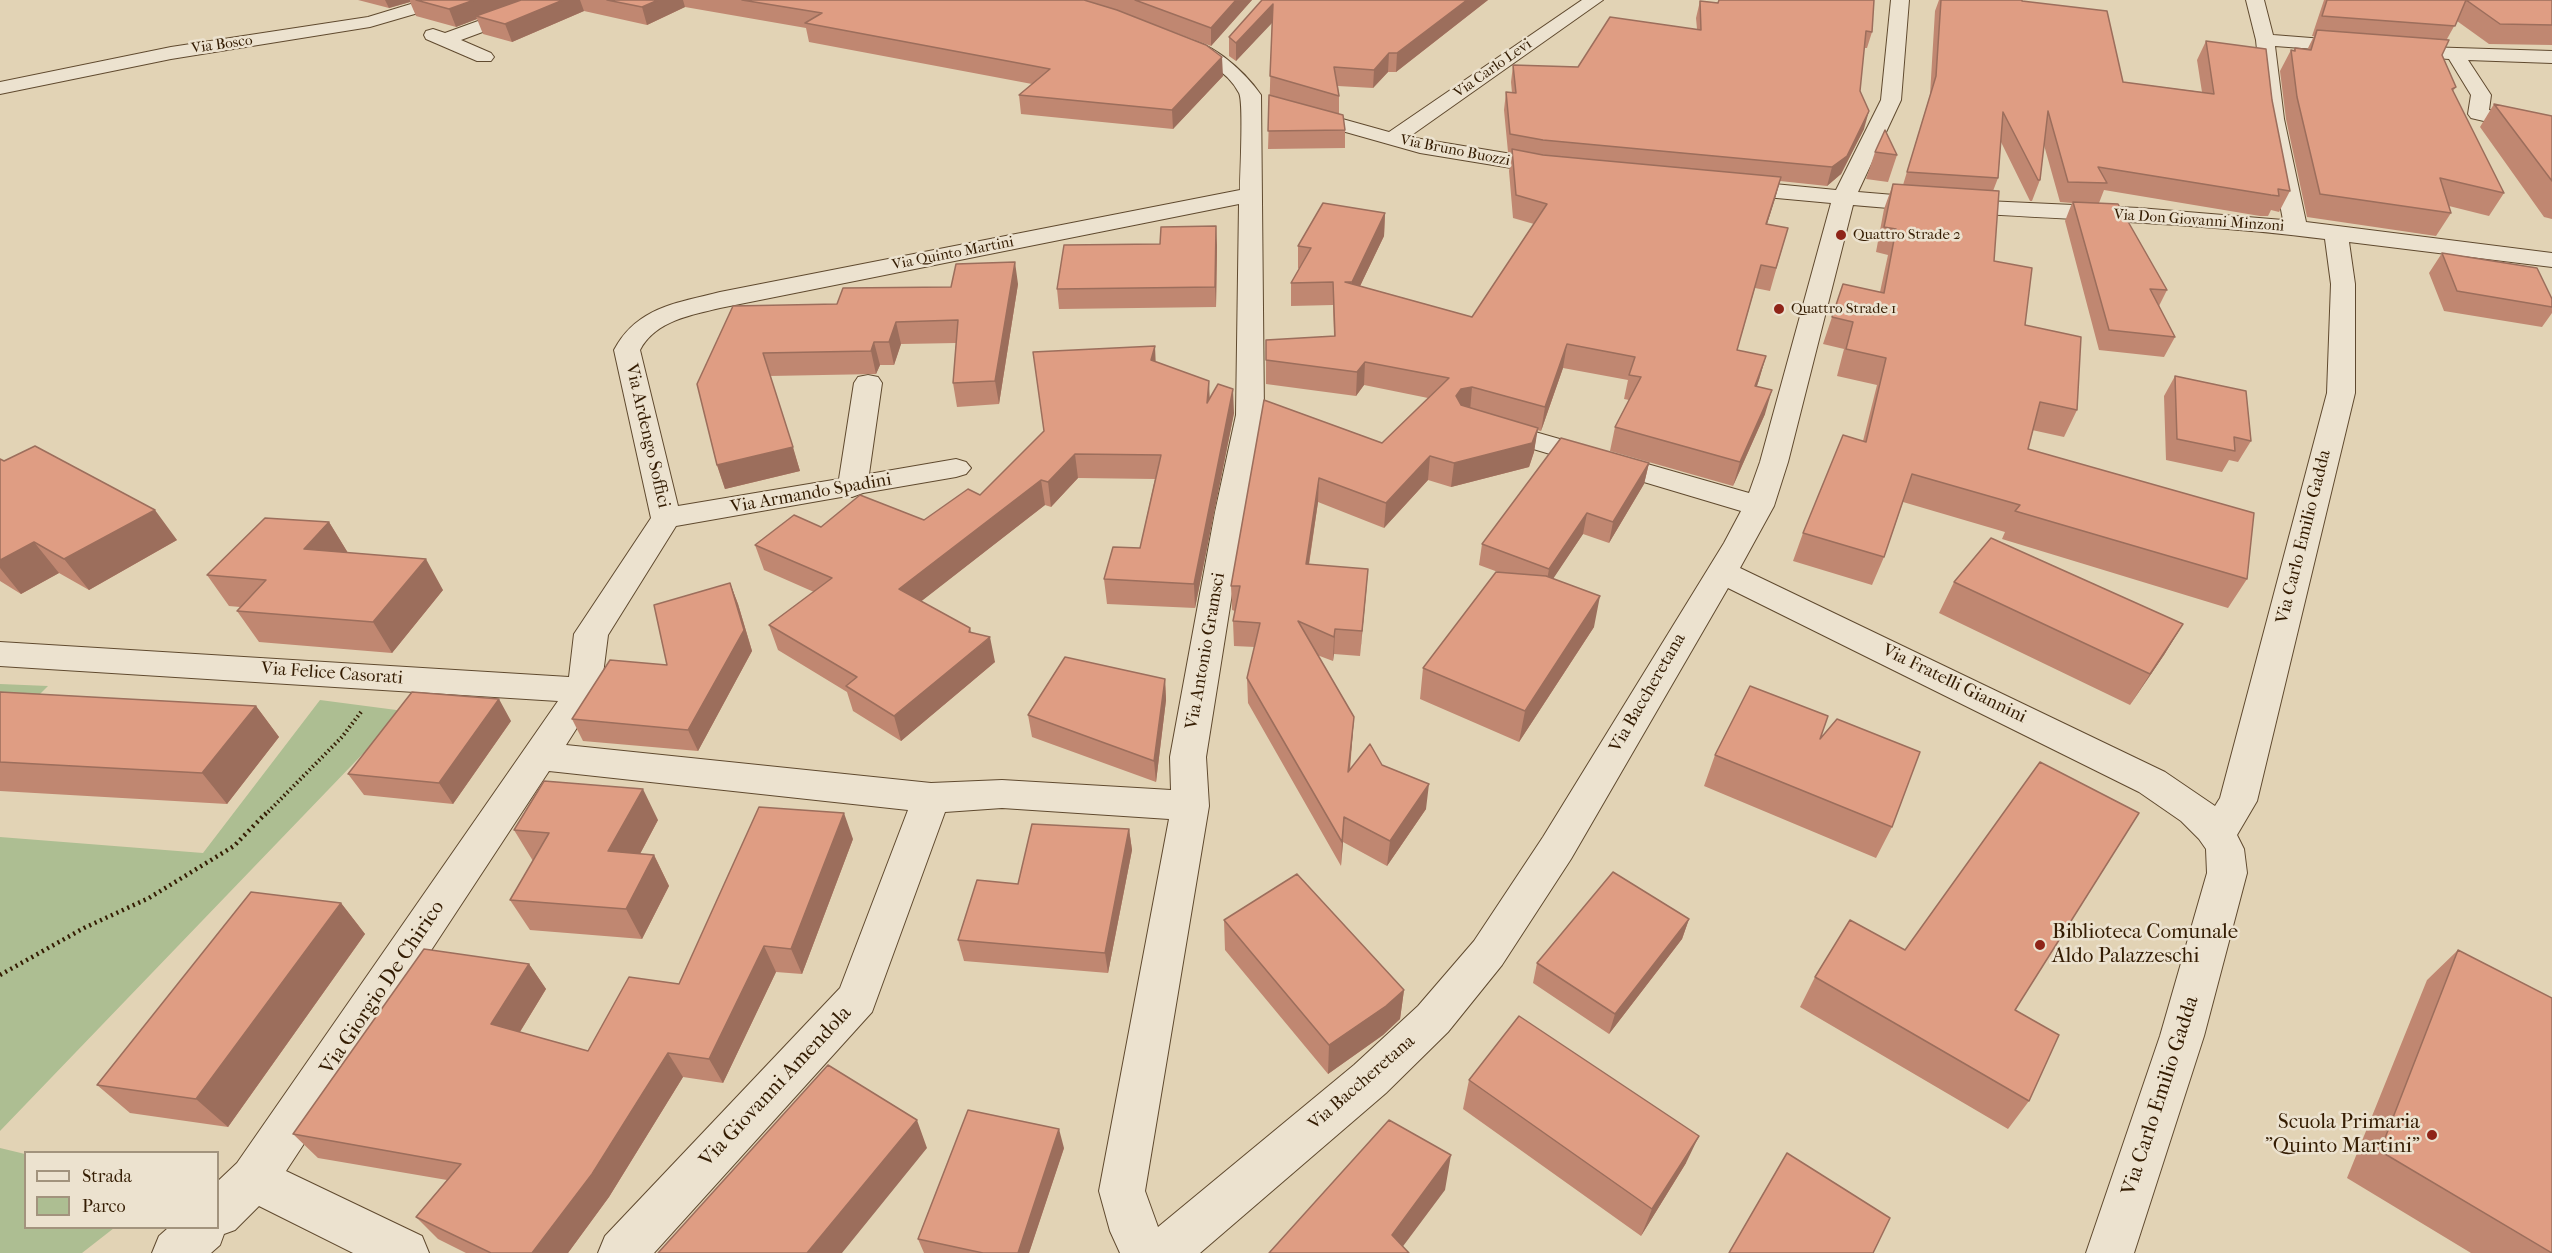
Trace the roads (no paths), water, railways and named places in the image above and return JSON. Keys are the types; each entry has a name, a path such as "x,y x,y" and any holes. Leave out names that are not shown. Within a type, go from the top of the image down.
{"street":[{"name":"Via Bosco","path":"0,88 171,53 319,31 391,16 443,0"},
{"path":"444,40 552,0"},
{"name":"Via Carlo Levi","path":"1392,139 1594,0"},
{"name":"Via Baccheretana","path":"1165,1253 1197,1223 1370,1079 1433,1019 1488,953 1557,848 1721,572 1759,506 1774,462 1844,197 1891,100 1900,0"},
{"path":"2255,0 2265,40 2274,119 2296,228"},
{"path":"391,16 483,57"},
{"path":"1167,38 1215,57 1241,78 1251,95"},
{"path":"2265,40 2455,54 2552,57"},
{"path":"1215,57 1229,41"},
{"path":"2455,54 2491,97 2478,114 2552,131"},
{"name":"Via Bruno Buozzi","path":"1251,95 1281,108 1420,147 1575,171"},
{"name":"Via Antonio Gramsci","path":"1146,1253 1134,1231 1122,1191 1190,806 1188,757 1230,512 1250,415 1251,95"},
{"path":"1716,185 1844,197"},
{"name":"Via Quinto Martini","path":"658,319 720,300 1250,195"},
{"name":"Via Don Giovanni Minzoni","path":"1844,197 1989,210 2139,215 2296,228 2552,260"},
{"name":"Via Carlo Emilio Gadda","path":"2218,834 2238,801 2341,393 2343,284 2336,232"},
{"name":"Via Ardengo Soffici","path":"584,690 591,634 666,518 627,350 636,332 658,319"},
{"path":"852,488 868,383"},
{"path":"1469,421 1759,506"},
{"name":"Via Armando Spadini","path":"666,518 852,488 956,468"},
{"name":"Via Fratelli Giannini","path":"1721,572 2152,782 2184,802"},
{"name":"Via Felice Casorati","path":"0,654 584,690"},
{"path":"584,690 540,756 930,798 1002,794 1190,806"},
{"name":"Via Giorgio De Chirico","path":"219,1212 254,1179 540,756"},
{"name":"Via Giovanni Amendola","path":"622,1253 857,999 930,798"},
{"name":"Via Carlo Emilio Gadda","path":"2110,1253 2182,1036 2227,873 2226,851 2218,834 2184,802"},
{"path":"254,1179 405,1253"},
{"path":"176,1253 201,1229"}],"place":[{"name":"Quattro Strade 2","path":"1841,235"},
{"name":"Quattro Strade 1","path":"1779,309"},
{"name":"Biblioteca Comunale Aldo Palazzeschi","path":"2040,945"},
{"name":"Scuola Primaria \"Quinto Martini\"","path":"2432,1135"}]}
